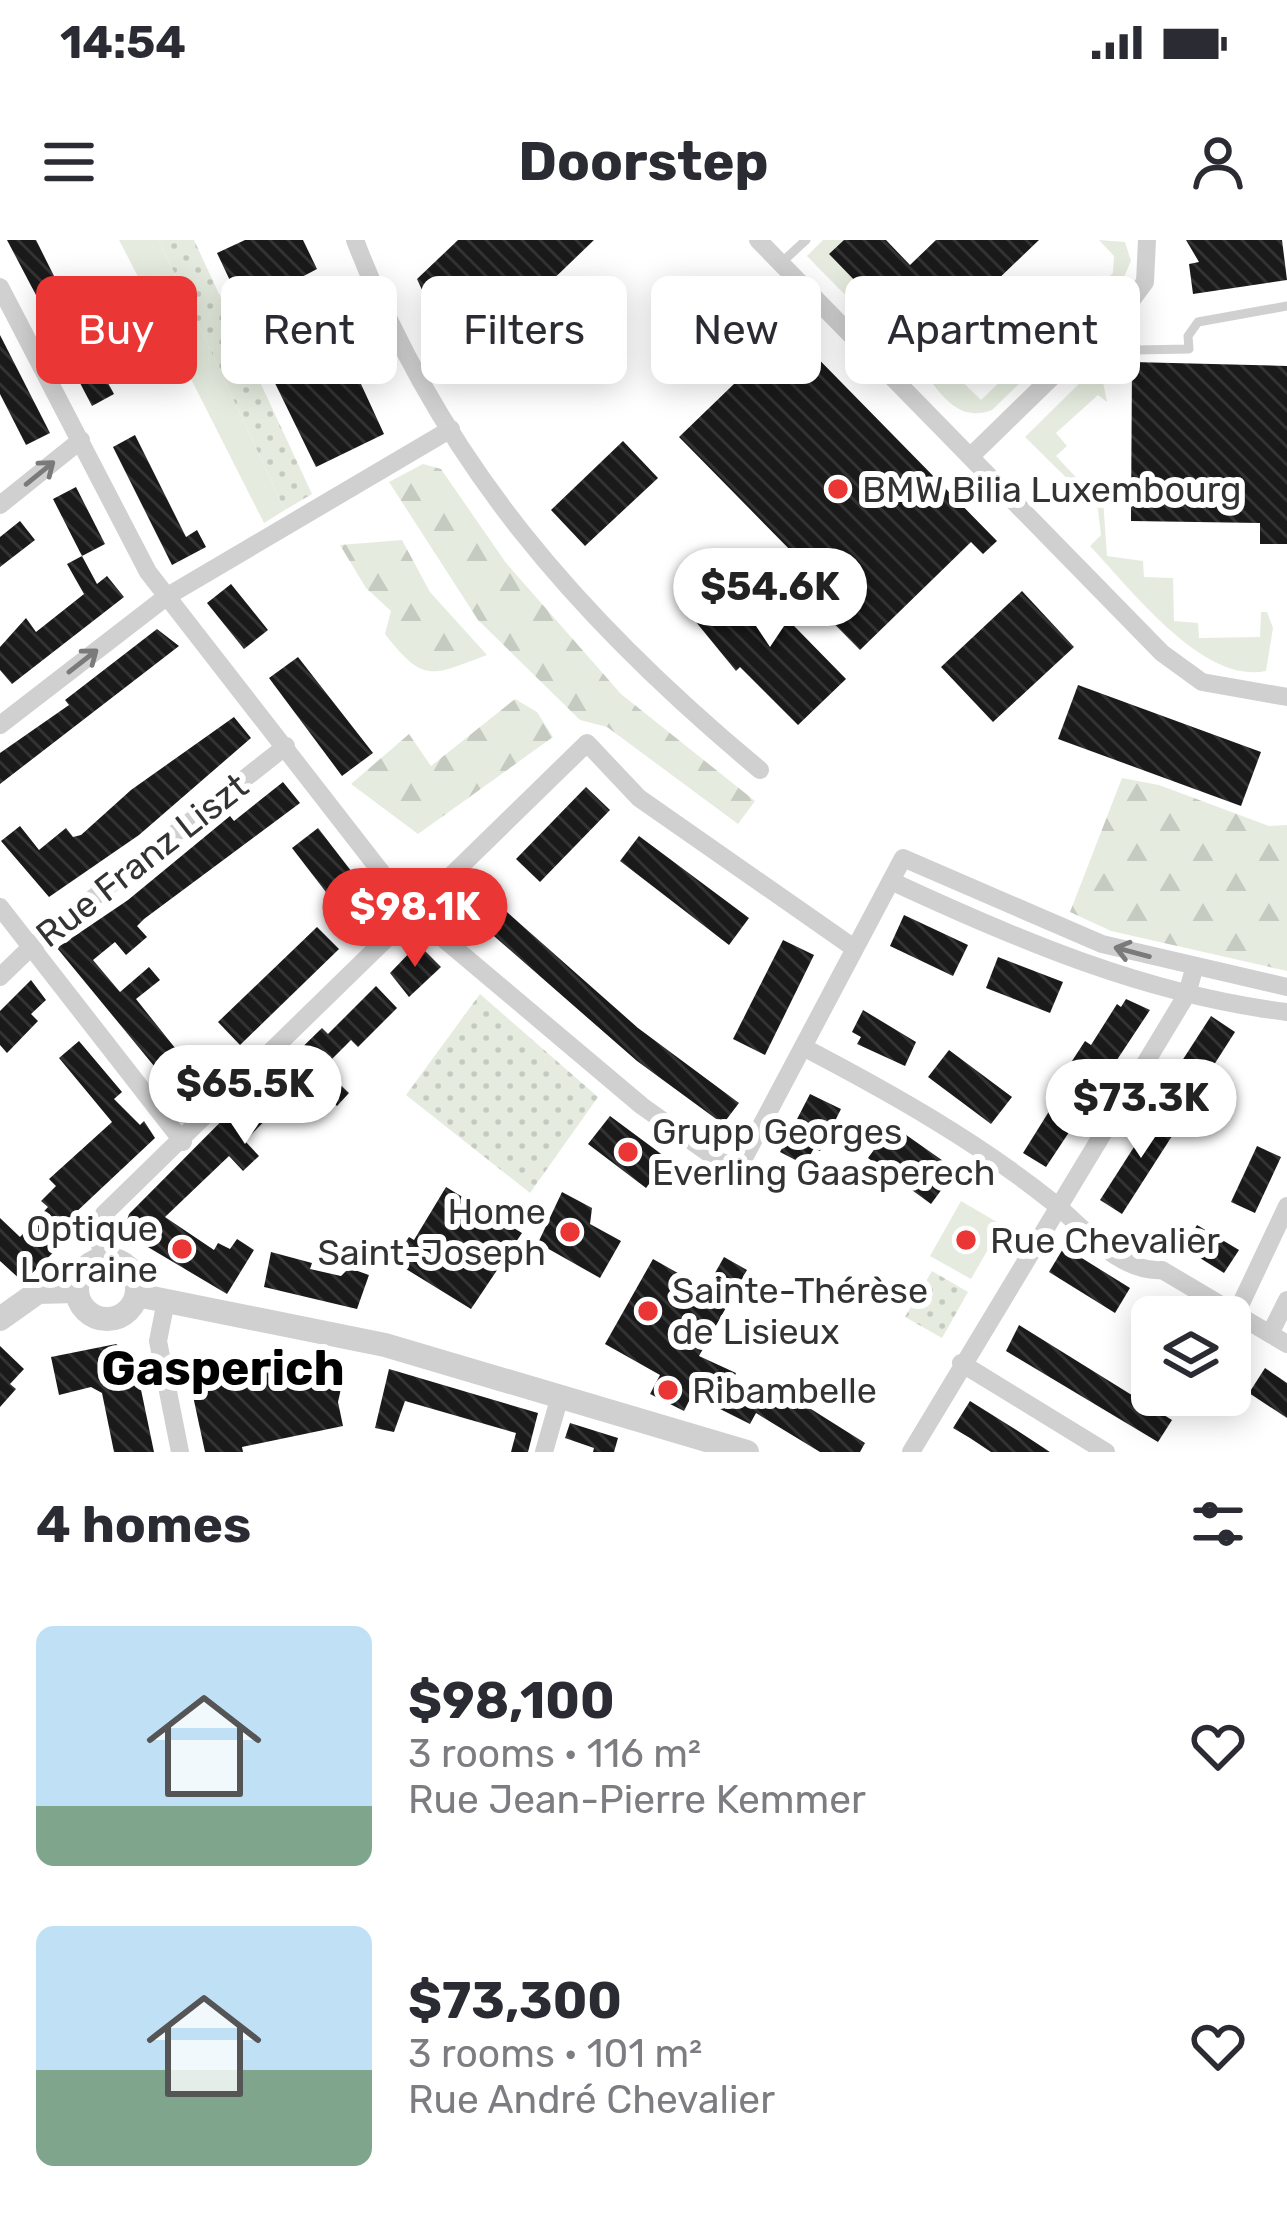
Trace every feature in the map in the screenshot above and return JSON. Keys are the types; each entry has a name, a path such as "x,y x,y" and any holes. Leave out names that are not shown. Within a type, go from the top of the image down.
{"street":[{"path":"355,240 407,358 527,543 581,608 760,770"},
{"path":"758,240 1162,653 1202,682 1287,697"},
{"path":"1140,286 1147,240"},
{"path":"0,287 166,597 413,913 642,1106 721,1162 733,1165 744,1158 903,858 1102,944 1287,987"},
{"path":"971,456 1046,384"},
{"path":"0,725 166,597 451,429"},
{"path":"0,506 81,440"},
{"path":"102,1258 98,1230 104,1214 183,1142 587,743 639,798 854,948"},
{"name":"Rue Franz Liszt","path":"0,977 31,947 286,746"},
{"path":"893,877 997,930 1187,994 1287,1012"},
{"path":"0,907 183,1142"},
{"path":"997,930 1008,907"},
{"path":"911,1452 1187,994 1194,969"},
{"path":"803,1047 907,1101 1057,1206 1081,1232 1144,1271 1162,1270 1206,1296"},
{"path":"1244,1296 1287,1206"},
{"path":"102,1258 125,1264 137,1295 125,1313 105,1319 85,1311 76,1291 80,1273 102,1258"},
{"path":"2,1311 38,1292 76,1291"},
{"path":"137,1295 386,1345 747,1452"},
{"path":"166,1300 158,1342 180,1452"},
{"path":"1251,1323 1278,1339 1287,1300"},
{"path":"961,1363 1106,1452"},
{"path":"544,1452 560,1396"}],"lane":[{"path":"782,263 806,240"},
{"path":"1140,350 1190,349 1188,336 1198,322 1287,306"}],"green space":[{"path":"119,240 159,240 176,276 138,276"},
{"path":"159,240 194,240 221,298 221,373 197,321 197,276 176,276"},
{"path":"823,240 844,240 830,255 850,276 845,276 845,295 807,256"},
{"path":"1099,240 1125,242 1131,261 1124,276 1110,276 1114,256"},
{"path":"197,321 221,373 221,384 226,384 285,510 264,523 194,384"},
{"path":"226,384 261,384 312,494 285,510"},
{"path":"933,384 964,384 981,400 998,384 1019,384 992,410 974,413 958,409"},
{"path":"1079,384 1103,384 1107,402 1098,395 1056,433 1067,446 1056,456 1088,490 1099,480 1102,485 1107,556 1143,561 1144,577 1173,578 1174,621 1198,623 1199,638 1260,637 1261,612 1267,612 1273,628 1266,671 1242,671 1217,663 1146,607 1090,546 1101,535 1098,509 1025,437"},
{"path":"423,464 441,469 506,563 621,694 755,801 738,824 607,727 580,720 478,620 389,482"},
{"path":"402,540 430,592 487,655 430,671 410,661 385,634 391,611 366,588 340,545"},
{"path":"515,699 537,712 553,737 418,834 351,784 409,734 431,766"},
{"path":"1122,778 1159,785 1269,826 1287,825 1287,971 1111,931 1070,912"},
{"path":"480,994 598,1097 530,1193 406,1095"},
{"name":"Rue Chevalier","path":"961,1201 1002,1225 971,1279 930,1256"},
{"name":"Rue Chevalier","path":"932,1271 968,1292 942,1338 905,1317"}],"building":[{"path":"7,240 36,240 54,276 36,276 36,295"},
{"path":"245,240 303,240 317,269 304,276 228,276 217,253"},
{"path":"458,240 594,240 557,276 421,276 421,288 417,279"},
{"path":"844,240 886,240 910,265 936,240 1039,240 1001,276 850,276 829,254"},
{"path":"1186,240 1282,240 1287,280 1193,294 1189,264 1199,262"},
{"path":"0,335 50,433 26,445 0,394"},
{"name":"BMW Bilia Luxembourg","path":"821,362 997,541 983,554 971,542 860,650 783,572 798,558 679,437 734,384 821,384"},
{"path":"1140,362 1287,366 1287,544 1260,544 1260,523 1131,521 1132,384 1140,384"},
{"path":"81,384 109,384 114,394 92,406"},
{"path":"275,384 361,384 384,434 316,467"},
{"path":"135,435 186,537 197,530 206,547 172,565 113,447"},
{"path":"623,441 658,478 585,546 551,510"},
{"path":"76,487 105,544 82,556 53,499"},
{"path":"20,521 35,540 0,567 0,537"},
{"path":"82,556 97,584 107,576 124,597 12,684 0,670 0,647 26,618 36,632 84,594 67,564"},
{"path":"744,575 846,679 798,725 740,667 736,671 696,622"},
{"path":"231,584 268,630 244,649 207,603"},
{"path":"1022,591 1074,647 993,722 941,667"},
{"path":"157,629 179,646 0,784 0,753 69,705 65,700"},
{"path":"298,657 373,753 342,776 269,678"},
{"path":"1078,685 1261,752 1241,806 1058,739"},
{"path":"234,717 251,738 139,835 49,897 1,841 20,826 39,850 66,828 73,837 81,835 131,790"},
{"path":"283,782 300,803 144,919 137,926 147,937 126,955 115,942 93,960 120,992 149,967 160,980 136,999 203,1083 182,1100 57,948 128,900 230,816 234,821"},
{"path":"586,787 610,810 540,882 516,859"},
{"path":"318,828 382,911 356,931 292,848"},
{"path":"639,836 749,918 729,945 620,861"},
{"path":"481,889 638,1028 739,1103 723,1124 637,1061 463,909"},
{"path":"904,915 968,945 953,976 890,946"},
{"path":"317,927 339,949 240,1045 218,1022"},
{"path":"783,940 814,955 765,1055 733,1039"},
{"path":"418,944 441,967 409,997 390,973"},
{"path":"998,957 1063,982 1050,1013 986,988"},
{"path":"31,980 46,1000 31,1014 38,1021 7,1053 0,1045 0,1011"},
{"path":"376,986 397,1008 358,1047 351,1040 323,1068 349,1093 337,1106 307,1077 245,1141 259,1156 243,1171 229,1156 165,1217 214,1250 218,1243 230,1249 237,1239 254,1250 227,1294 131,1237 125,1226 129,1214 280,1062 283,1066 322,1028 328,1034"},
{"path":"1126,999 1150,1010 1046,1167 1023,1153 1078,1065 1072,1061 1085,1041 1091,1045 1117,1004 1121,1007"},
{"path":"863,1010 916,1042 905,1066 857,1044 861,1037 852,1032"},
{"path":"1211,1016 1235,1032 1194,1096 1169,1081"},
{"path":"79,1041 122,1092 114,1099 140,1125 144,1121 155,1138 57,1230 66,1240 23,1282 0,1261 0,1218 20,1237 48,1207 41,1201 56,1186 49,1179 112,1122 59,1058"},
{"path":"949,1050 1012,1097 991,1124 928,1077"},
{"path":"810,1094 841,1109 820,1151 814,1148 805,1165 780,1152"},
{"path":"1159,1108 1181,1122 1122,1214 1100,1200"},
{"name":"Grupp Georges Everling Gaasperech","path":"610,1116 668,1159 646,1188 588,1144"},
{"path":"892,1125 956,1170 931,1204 868,1158"},
{"path":"1257,1146 1281,1157 1255,1213 1231,1202"},
{"path":"446,1187 522,1233 471,1309 393,1261 409,1237 414,1240"},
{"name":"Home Saint-Joseph","path":"562,1192 592,1208 590,1224 621,1241 600,1278 538,1243"},
{"path":"1197,1225 1239,1250 1224,1273 1184,1248"},
{"path":"1064,1247 1130,1288 1115,1313 1049,1272"},
{"path":"271,1252 312,1263 310,1269 341,1276 349,1268 369,1275 357,1309 264,1287"},
{"path":"724,1257 747,1270 699,1356 736,1373 731,1385 766,1403 776,1387 865,1443 860,1452 820,1452 756,1413 750,1424 692,1395 684,1411 650,1394 660,1375 605,1344 653,1259 706,1289"},
{"path":"1019,1325 1131,1395 1131,1416 1172,1420 1158,1442 1006,1351"},
{"path":"116,1344 134,1356 154,1452 114,1452 102,1393 91,1387 59,1395 51,1357"},
{"path":"0,1346 24,1369 10,1384 16,1389 0,1407"},
{"path":"298,1358 346,1366 338,1402 343,1426 242,1447 243,1452 205,1452 190,1382"},
{"path":"1265,1368 1287,1383 1287,1418 1251,1394"},
{"path":"389,1369 538,1413 528,1452 511,1452 516,1433 405,1401 394,1432 375,1428"},
{"path":"970,1401 1050,1452 991,1452 953,1428"},
{"path":"570,1423 618,1438 614,1452 593,1452 594,1448 565,1438"}],"place":[{"name":"BMW Bilia Luxembourg","path":"838,489"},
{"name":"Grupp Georges Everling Gaasperech","path":"628,1152"},
{"name":"Home Saint-Joseph","path":"570,1232"},
{"name":"Rue Chevalier","path":"966,1240"},
{"name":"Optique Lorraine","path":"182,1249"},
{"name":"Sainte-Thérèse de Lisieux","path":"648,1311"},
{"name":"Ribambelle","path":"668,1390"}],"district":[{"name":"Gasperich","path":"223,1368"}]}
